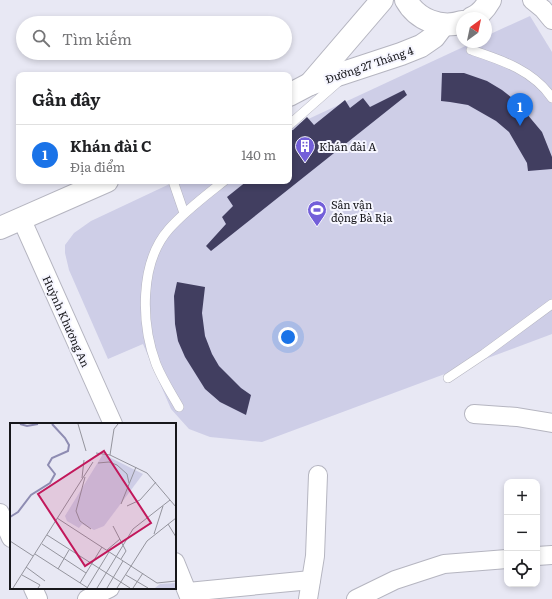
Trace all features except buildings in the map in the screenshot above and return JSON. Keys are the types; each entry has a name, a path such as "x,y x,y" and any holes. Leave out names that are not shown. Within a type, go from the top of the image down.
{"street":[{"name":"Đường 27 Tháng 4","path":"310,84 382,0"},
{"path":"406,0 417,14 426,20 453,24"},
{"path":"480,12 490,0"},
{"path":"532,0 543,9 552,20"},
{"name":"Đường 27 Tháng 4","path":"292,93 310,84 421,46 453,24"},
{"path":"0,228 100,184"},
{"name":"Huỳnh Khương An","path":"21,218 113,423"},
{"path":"474,414 511,416 552,423"},
{"path":"308,599 315,556 318,475"},
{"path":"0,513 10,536"},
{"path":"540,556 552,555"},
{"path":"356,599 395,580 444,564 504,559"},
{"path":"176,564 189,596 311,580"},
{"path":"33,589 38,599"},
{"path":"87,599 108,589"}],"lane":[{"path":"470,50 506,63 527,74 541,85 552,98"},
{"path":"292,122 351,70"},
{"path":"174,184 184,214"},
{"path":"179,407 161,375 150,345 145,302 150,266 156,248 168,230 184,214 220,184"},
{"path":"448,378 484,354 552,304"}],"shaded area":[{"name":"Sân vận động Bà Rịa","path":"530,16 552,52 552,334 262,442 210,437 189,429 171,409 143,344 108,359 69,270 65,253 65,245 74,233 91,221 170,184 292,184 292,127 461,48 492,48 492,33"}],"place":[{"name":"Khán đài C","path":"520,126"},
{"name":"Khán đài A","path":"305,163"},
{"name":"Sân vận động Bà Rịa","path":"317,227"}]}
